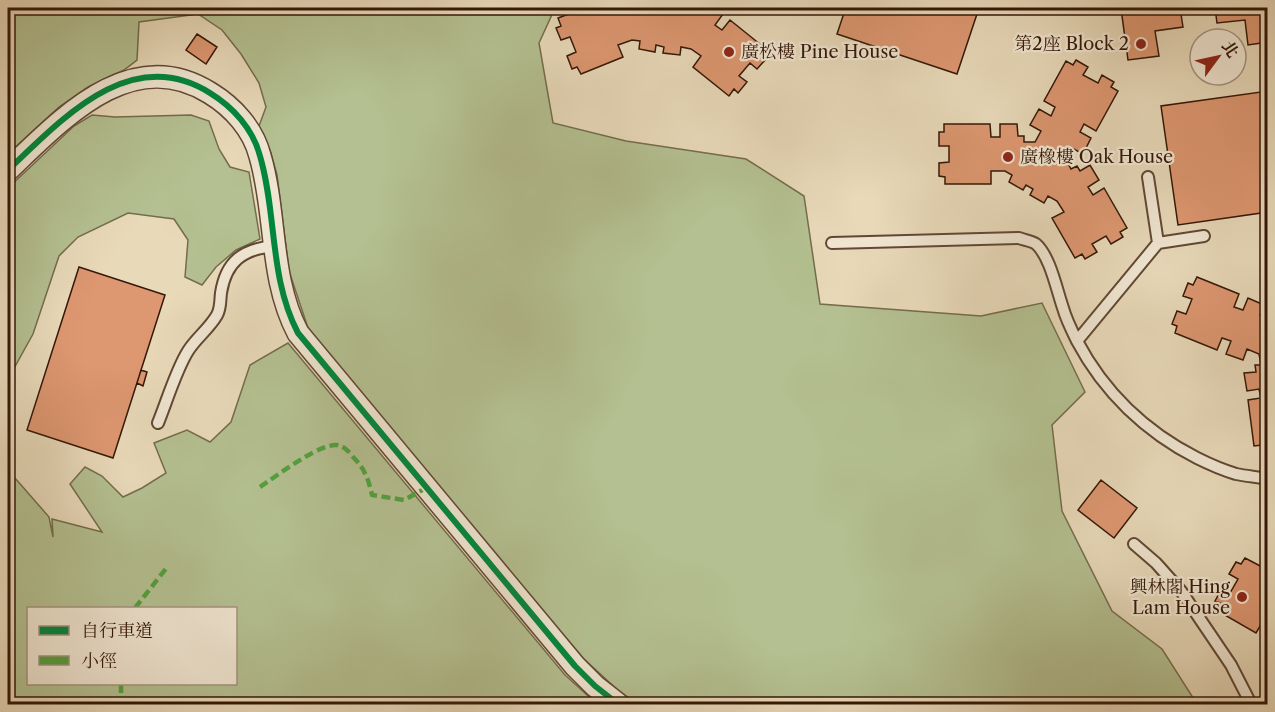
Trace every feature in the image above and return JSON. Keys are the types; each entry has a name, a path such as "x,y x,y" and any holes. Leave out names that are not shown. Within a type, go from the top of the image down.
{"street":[{"path":"8,170 66,116 93,97 127,81 160,76 182,79 203,88 230,107 250,132 260,153 266,177 282,290 292,322 300,337 575,666 618,705"}],"lane":[{"path":"1148,177 1158,243"},
{"path":"1077,340 1158,243 1204,236"},
{"path":"832,243 1019,238 1036,244 1046,258 1063,310 1077,340 1092,366 1131,412 1154,432 1206,462 1234,473 1268,479"},
{"path":"158,423 184,358 192,344 217,315 224,280 230,267 238,258 253,250 274,246"},
{"path":"1134,544 1156,563 1181,591 1231,665 1251,705"}],"green space":[{"path":"8,8 555,8 539,43 553,123 626,141 746,159 804,196 820,304 981,316 1042,303 1085,392 1052,425 1062,511 1112,611 1162,649 1197,704 641,704 622,694 583,658 309,331 289,271 277,175 270,150 259,126 266,107 259,83 241,54 222,30 198,14 139,22 137,60 124,70 88,87 59,107 8,154"},
{"path":"92,115 115,117 191,115 209,121 219,149 230,167 249,172 260,239 236,250 216,267 202,285 185,277 188,240 174,219 128,213 78,237 59,256 33,334 8,379 8,188 74,126"},
{"path":"288,343 565,675 597,704 8,704 8,470 49,517 53,537 52,519 102,532 70,484 85,467 102,476 123,497 166,473 154,443 187,430 210,442 231,422 250,365"}],"building":[{"name":"廣松樓 Pine House","path":"585,8 603,8 606,14 615,10 614,8 684,8 692,14 696,9 701,13 706,8 714,8 723,14 715,25 722,30 730,20 766,49 761,55 766,59 757,69 750,63 739,76 747,82 738,93 734,89 729,96 693,67 701,56 691,49 681,47 680,55 663,53 664,47 656,45 655,52 639,49 640,41 632,40 618,45 623,57 581,74 577,67 572,69 567,56 576,52 570,37 561,40 556,28 561,26 558,18"},
{"path":"828,8 979,8 957,74 837,34 844,13"},
{"name":"第2座 Block 2","path":"1121,8 1180,8 1183,27 1155,31 1159,56 1128,60"},
{"name":"第2座 Block 2","path":"1180,8 1183,27 1155,31 1159,56 1128,60 1121,9"},
{"path":"1215,8 1268,8 1268,42 1248,45 1248,27 1246,27 1245,20 1217,23"},
{"path":"1215,8 1268,8 1268,42 1248,45 1248,27 1246,27 1245,20 1217,23"},
{"path":"197,34 217,47 206,64 186,50"},
{"name":"廣橡樓 Oak House","path":"1076,60 1088,67 1083,75 1098,83 1102,75 1114,82 1111,87 1118,91 1096,131 1084,124 1080,132 1091,138 1083,154 1072,148 1066,160 1071,169 1077,166 1080,171 1090,165 1099,180 1088,187 1093,195 1104,188 1127,228 1120,232 1123,237 1111,244 1106,236 1092,244 1097,252 1085,259 1082,254 1075,258 1052,218 1064,212 1057,201 1048,196 1044,203 1030,195 1033,189 1026,185 1023,190 1009,182 1012,175 1005,171 991,171 991,184 945,184 945,177 939,176 939,163 949,162 949,146 939,146 939,132 944,132 944,124 990,124 991,137 1000,137 1000,124 1017,124 1018,136 1024,136 1024,142 1035,142 1041,131 1030,125 1039,109 1051,116 1055,107 1044,101 1066,61 1073,65"},
{"path":"1268,91 1268,212 1178,225 1161,106"},
{"path":"79,267 165,295 113,458 27,430"},
{"path":"1197,277 1239,294 1234,307 1243,310 1248,298 1264,305 1260,315 1268,318 1268,450 1263,450 1262,445 1254,446 1248,400 1261,398 1259,389 1247,391 1244,373 1256,372 1255,365 1261,365 1259,354 1247,349 1243,360 1226,354 1231,341 1222,338 1217,350 1175,333 1177,326 1172,324 1177,311 1186,314 1192,299 1183,296 1188,283 1193,285"},
{"path":"141,370 147,372 143,386 137,383"},
{"path":"1101,480 1137,508 1114,538 1078,510"},
{"name":"興林閣 Hing Lam House","path":"1245,558 1268,570 1268,624 1263,621 1256,633 1216,610 1220,603 1215,601 1222,588 1230,593 1238,579 1229,574 1236,562 1241,564"}],"marked path":[{"path":"260,487 312,453 334,445 345,448 358,462 366,475 372,495 404,500 426,488"},
{"path":"136,607 168,566"},
{"path":"121,685 121,704"}],"cycle path":[{"path":"8,170 51,129 75,110 100,94 126,82 153,77 181,80 210,93 227,105 247,128 257,146 269,200 282,290 298,333 575,666 618,704"}],"place":[{"name":"第2座 Block 2","path":"1141,44"},
{"name":"廣松樓 Pine House","path":"729,52"},
{"name":"廣橡樓 Oak House","path":"1008,157"},
{"name":"興林閣 Hing Lam House","path":"1242,597"}]}
